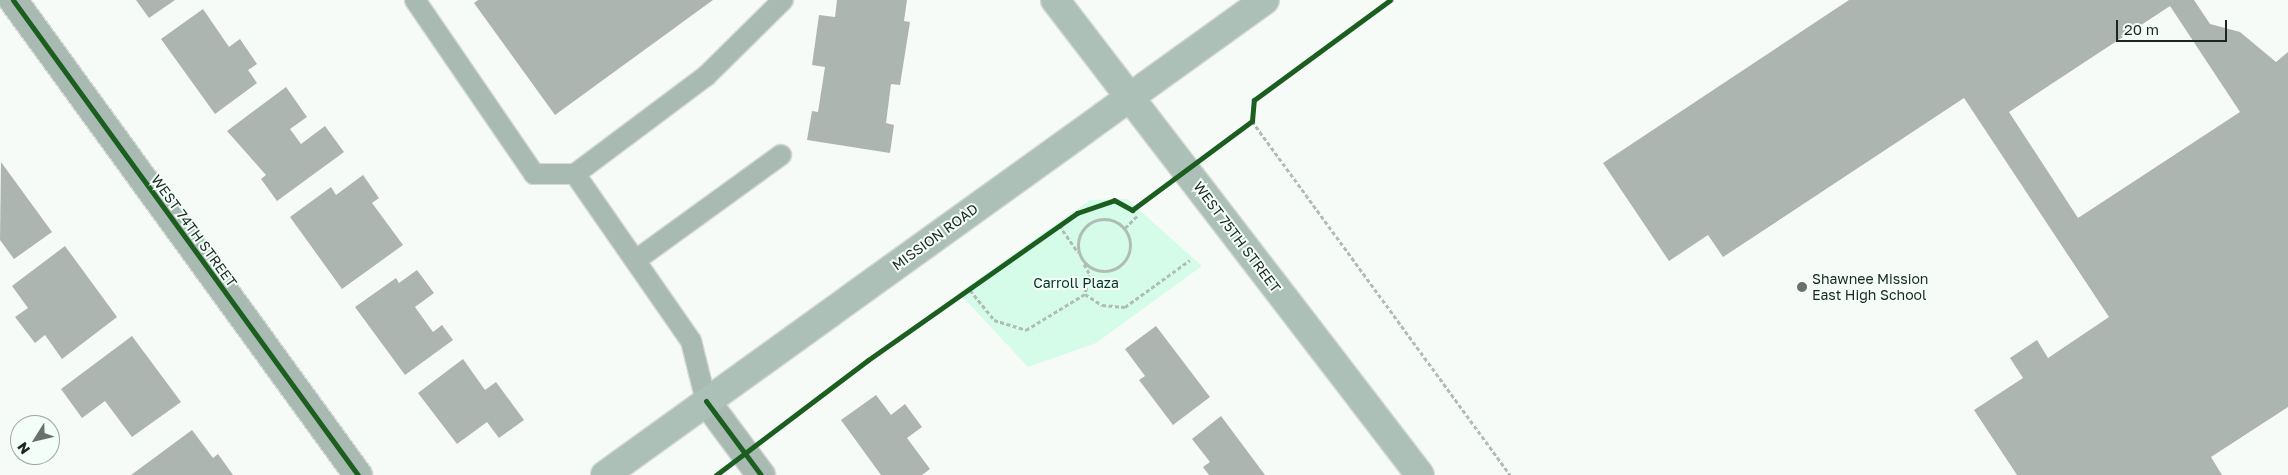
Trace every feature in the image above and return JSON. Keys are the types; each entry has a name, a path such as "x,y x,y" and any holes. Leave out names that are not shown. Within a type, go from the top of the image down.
{"main road":[{"name":"WEST 75TH STREET","path":"1055,0 1420,475"},
{"name":"MISSION ROAD","path":"605,475 1265,0"}],"street":[{"name":"WEST 74TH STREET","path":"13,0 358,475"},
{"path":"706,401 761,475"}],"lane":[{"path":"415,0 534,174 575,174 706,76 783,0"},
{"path":"636,260 781,155"},
{"path":"575,174 691,341 706,401"}],"path":[{"path":"1253,114 1252,121 1510,475"},
{"path":"1244,126 1252,121"},
{"path":"1125,228 1138,215"},
{"path":"1079,254 1080,235 1091,221 1109,219 1125,228 1131,243 1121,265 1106,271 1083,261"},
{"path":"1051,231 1065,221"},
{"path":"970,290 994,320 1026,330 1085,294 1090,275 1079,254 1059,225"},
{"path":"1085,294 1102,305 1125,307 1190,260"},
{"path":"959,298 978,284"}],"green space":[{"name":"Carroll Plaza","path":"1127,199 1202,266 1096,343 1028,367 959,293 1090,200"}],"building":[{"path":"136,0 175,0 149,18"},
{"path":"478,0 713,0 555,115 474,3"},
{"path":"837,0 907,0 904,21 910,22 900,85 891,84 886,123 894,125 890,153 807,140 812,111 818,112 825,67 812,65 819,15 835,17"},
{"path":"1849,0 2194,0 2210,24 2240,32 2276,62 2288,52 2288,407 2211,457 2222,475 2017,475 1974,410 2023,378 2010,358 2037,340 2048,358 2109,317 1964,98 1723,257 1708,235 1669,261 1603,163","holes":["2170,6 2240,112 2078,218 2009,112"]},
{"path":"203,9 229,47 240,39 257,64 248,70 257,83 215,114 161,39"},
{"path":"286,87 307,117 290,129 301,144 325,126 344,152 277,201 261,179 266,175 227,131"},
{"path":"1,162 52,232 14,259 0,240"},
{"path":"363,175 379,198 372,203 403,245 342,289 290,217 331,187 336,195"},
{"path":"65,246 117,317 62,359 45,335 35,343 15,317 28,308 12,286"},
{"path":"417,270 434,293 415,307 433,332 442,325 453,340 405,375 355,307 396,278 399,283"},
{"path":"1156,326 1210,397 1173,425 1139,380 1145,376 1125,349"},
{"path":"132,336 181,402 132,437 105,401 82,418 61,389"},
{"path":"463,359 485,390 496,382 524,420 499,438 487,422 457,444 418,393"},
{"path":"876,395 891,415 905,404 922,427 907,438 930,469 922,475 881,475 841,420"},
{"path":"1221,416 1265,475 1209,475 1203,467 1210,462 1192,439"},
{"path":"192,430 213,458 218,454 233,475 131,475"}],"cycle path":[{"path":"13,0 358,475"},
{"path":"716,475 868,360 1077,213 1114,200 1132,210 1252,121 1254,100 1390,0"},
{"path":"706,401 761,475"}],"place":[{"name":"Shawnee Mission East High School","path":"1802,287"}]}
